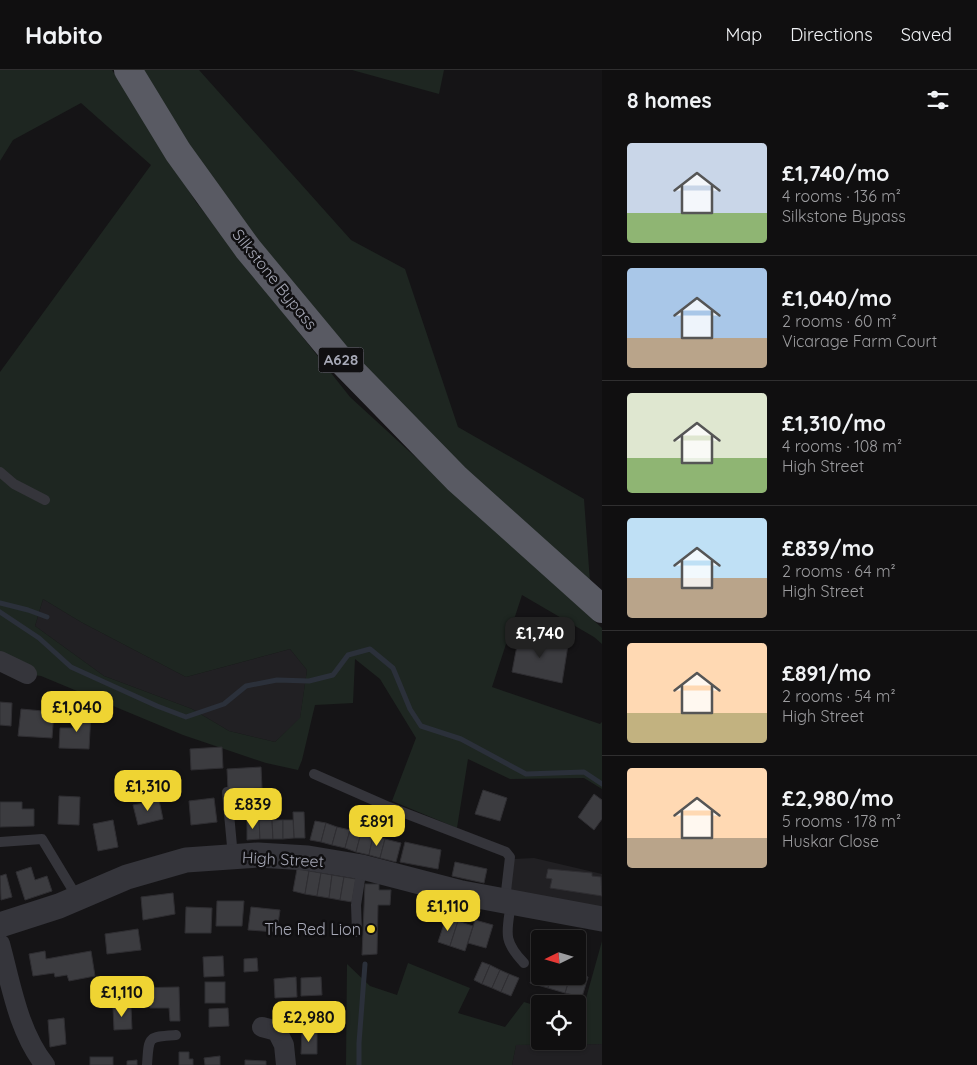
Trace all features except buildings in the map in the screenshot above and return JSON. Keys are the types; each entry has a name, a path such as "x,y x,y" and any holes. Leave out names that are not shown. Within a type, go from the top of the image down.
{"highway":[{"name":"Silkstone Bypass","path":"128,70 178,152 248,249 336,355 457,479 602,609"}],"street":[{"path":"0,660 27,674"},
{"name":"High Street","path":"0,925 78,898 127,877 186,860 258,854 308,858 362,868 462,893 602,919"},
{"path":"0,944 24,1028 38,1056 45,1065"},
{"path":"276,1025 284,1045 286,1065"}],"lane":[{"path":"0,472 14,484 45,500"},
{"path":"314,774 389,807 506,852 510,857 507,934 512,951 524,963"},
{"path":"227,792 233,857"},
{"path":"0,842 42,839 78,898"},
{"path":"357,932 356,905 362,868"},
{"path":"147,1065 150,1040 154,1036 176,1035"}],"shaded area":[{"path":"0,70 112,70 196,202 350,397 602,628 602,644 594,637 522,595 492,687 600,724 602,722 602,789 584,778 510,779 468,759 457,828 392,801 416,738 380,679 355,659 353,703 315,705 298,770 266,763 183,735 41,676 27,674 0,661 0,372 151,165 81,103 13,140 0,161","holes":["43,599 81,622 186,677 290,649 307,670 300,718 275,742 229,731 192,709 104,676 35,626"]},
{"path":"137,70 199,70 351,240 405,269 458,427 584,499 590,582 582,581 343,351 252,241"},
{"path":"352,70 444,70 439,94"},
{"path":"43,599 81,622 186,677 290,649 307,670 300,719 275,742 229,731 192,709 104,676 35,626"},
{"path":"534,858 602,874 602,908 510,893 514,859"},
{"path":"602,941 602,1044 586,1044 586,998"},
{"path":"408,963 470,988 458,1013 505,1027 524,1002 531,1004 531,1045 516,1045 512,1065 346,1065 347,964 370,986 397,995"},
{"path":"586,1044 602,1044 602,1065 512,1065 516,1045 531,1045 531,1050 586,1050"}],"waterway":[{"path":"0,603 47,617"},
{"path":"0,612 39,638 71,667 186,717 224,704 246,686 277,680 309,681 333,675 348,655 370,649 393,668 410,709 421,726 461,739 526,774 584,772 602,784"},
{"path":"359,1065 365,964"}],"place":[{"name":"The Red Lion","path":"371,929"}]}
